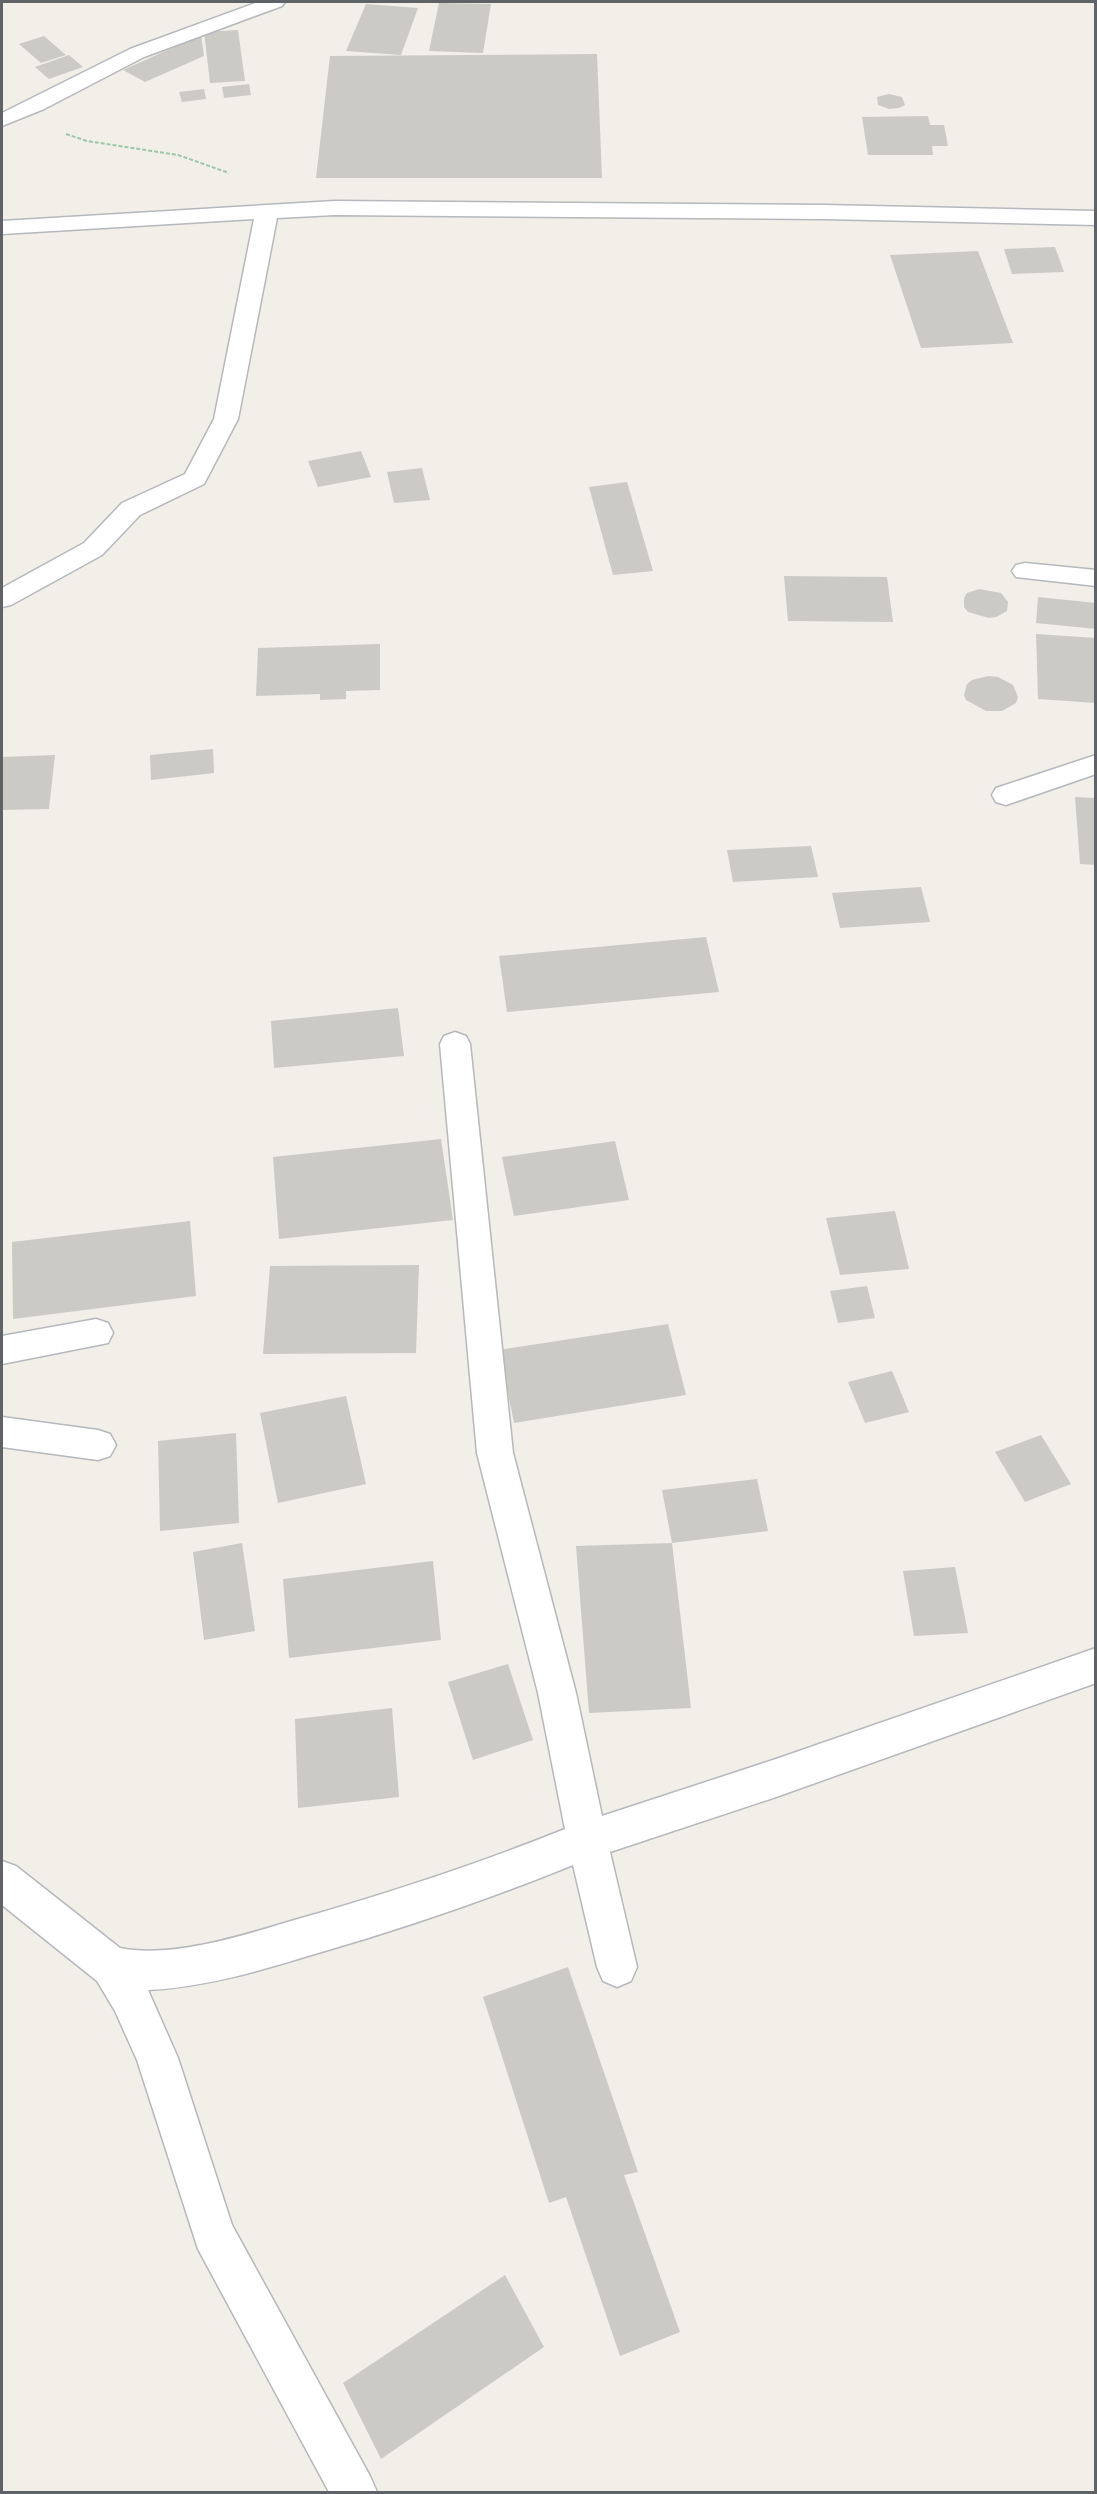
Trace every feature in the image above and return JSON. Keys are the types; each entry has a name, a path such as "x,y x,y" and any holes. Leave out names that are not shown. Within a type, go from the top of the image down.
{"street":[{"path":"2,120 33,108 136,54 203,26 275,2"},
{"path":"2,227 335,208 604,209 1095,218"},
{"path":"2,599 93,549 131,509 195,479 226,419 267,211"},
{"path":"1025,571 1095,578"},
{"path":"1006,795 1095,764"},
{"path":"455,1044 495,1453 557,1693 587,1840 617,1966"},
{"path":"2,1350 96,1333"},
{"path":"2,1432 98,1445"},
{"path":"111,1967 131,1971 159,1970 223,1961 391,1912 497,1876 587,1840 776,1778 1095,1665"},
{"path":"2,1880 111,1967 130,1996 157,2058 213,2234 354,2493"}],"path":[{"path":"33,108 46,121 74,139 181,155 218,167 235,176"}],"building":[{"path":"439,3 491,4 483,53 429,51"},
{"path":"366,4 418,8 401,55 346,51"},
{"path":"238,30 245,81 210,83 204,32"},
{"path":"201,35 204,56 145,82 123,70"},
{"path":"44,36 66,55 41,63 19,44"},
{"path":"597,54 602,178 316,178 330,56"},
{"path":"69,55 83,67 49,79 35,67"},
{"path":"249,84 251,95 224,98 222,87"},
{"path":"204,89 206,99 182,102 179,92"},
{"path":"889,94 902,97 905,105 889,109 878,105 877,97"},
{"path":"928,116 930,125 944,125 948,146 932,146 933,155 868,155 862,117"},
{"path":"1055,247 1064,272 1012,274 1004,249"},
{"path":"978,251 1013,343 921,348 890,255"},
{"path":"361,451 371,477 318,487 308,461"},
{"path":"422,468 430,500 394,503 387,472"},
{"path":"627,482 653,571 613,575 589,487"},
{"path":"784,576 887,577 893,622 788,621"},
{"path":"979,589 1001,593 1008,602 1007,611 989,618 968,612 964,607 964,598 967,593"},
{"path":"1038,597 1096,603 1096,629 1036,623"},
{"path":"1036,634 1096,638 1096,703 1038,699"},
{"path":"380,644 380,690 346,691 346,699 320,700 320,694 256,696 258,648"},
{"path":"988,676 998,677 1013,685 1018,697 1016,703 1002,711 986,711 966,700 964,695 967,684 972,680"},
{"path":"213,749 214,773 151,780 150,755"},
{"path":"55,755 49,809 2,810 2,757"},
{"path":"1075,797 1096,798 1096,865 1080,864"},
{"path":"811,846 818,877 733,882 727,850"},
{"path":"921,887 930,922 840,928 832,893"},
{"path":"706,937 719,992 507,1012 499,956"},
{"path":"398,1008 404,1056 274,1068 271,1021"},
{"path":"441,1139 453,1220 279,1239 273,1157"},
{"path":"615,1141 629,1200 514,1216 502,1157"},
{"path":"895,1211 909,1269 840,1275 826,1218"},
{"path":"190,1221 196,1296 13,1319 12,1242"},
{"path":"419,1265 416,1353 263,1354 270,1266"},
{"path":"867,1286 875,1318 838,1323 830,1291"},
{"path":"668,1324 686,1395 514,1423 499,1350"},
{"path":"892,1371 909,1412 865,1423 848,1382"},
{"path":"346,1396 366,1484 278,1503 260,1413"},
{"path":"236,1433 239,1523 160,1531 158,1441"},
{"path":"1041,1435 1071,1484 1025,1502 995,1452"},
{"path":"757,1479 768,1531 672,1543 662,1490"},
{"path":"242,1543 255,1631 204,1640 193,1552"},
{"path":"672,1543 691,1708 589,1713 576,1546"},
{"path":"433,1561 441,1640 289,1658 283,1579"},
{"path":"955,1567 968,1633 914,1636 903,1571"},
{"path":"508,1664 533,1740 473,1760 448,1682"},
{"path":"392,1708 399,1797 298,1808 295,1719"},
{"path":"568,1967 638,2172 624,2175 680,2332 620,2356 566,2197 549,2203 483,1997"},
{"path":"505,2275 544,2347 381,2459 343,2383"}]}
